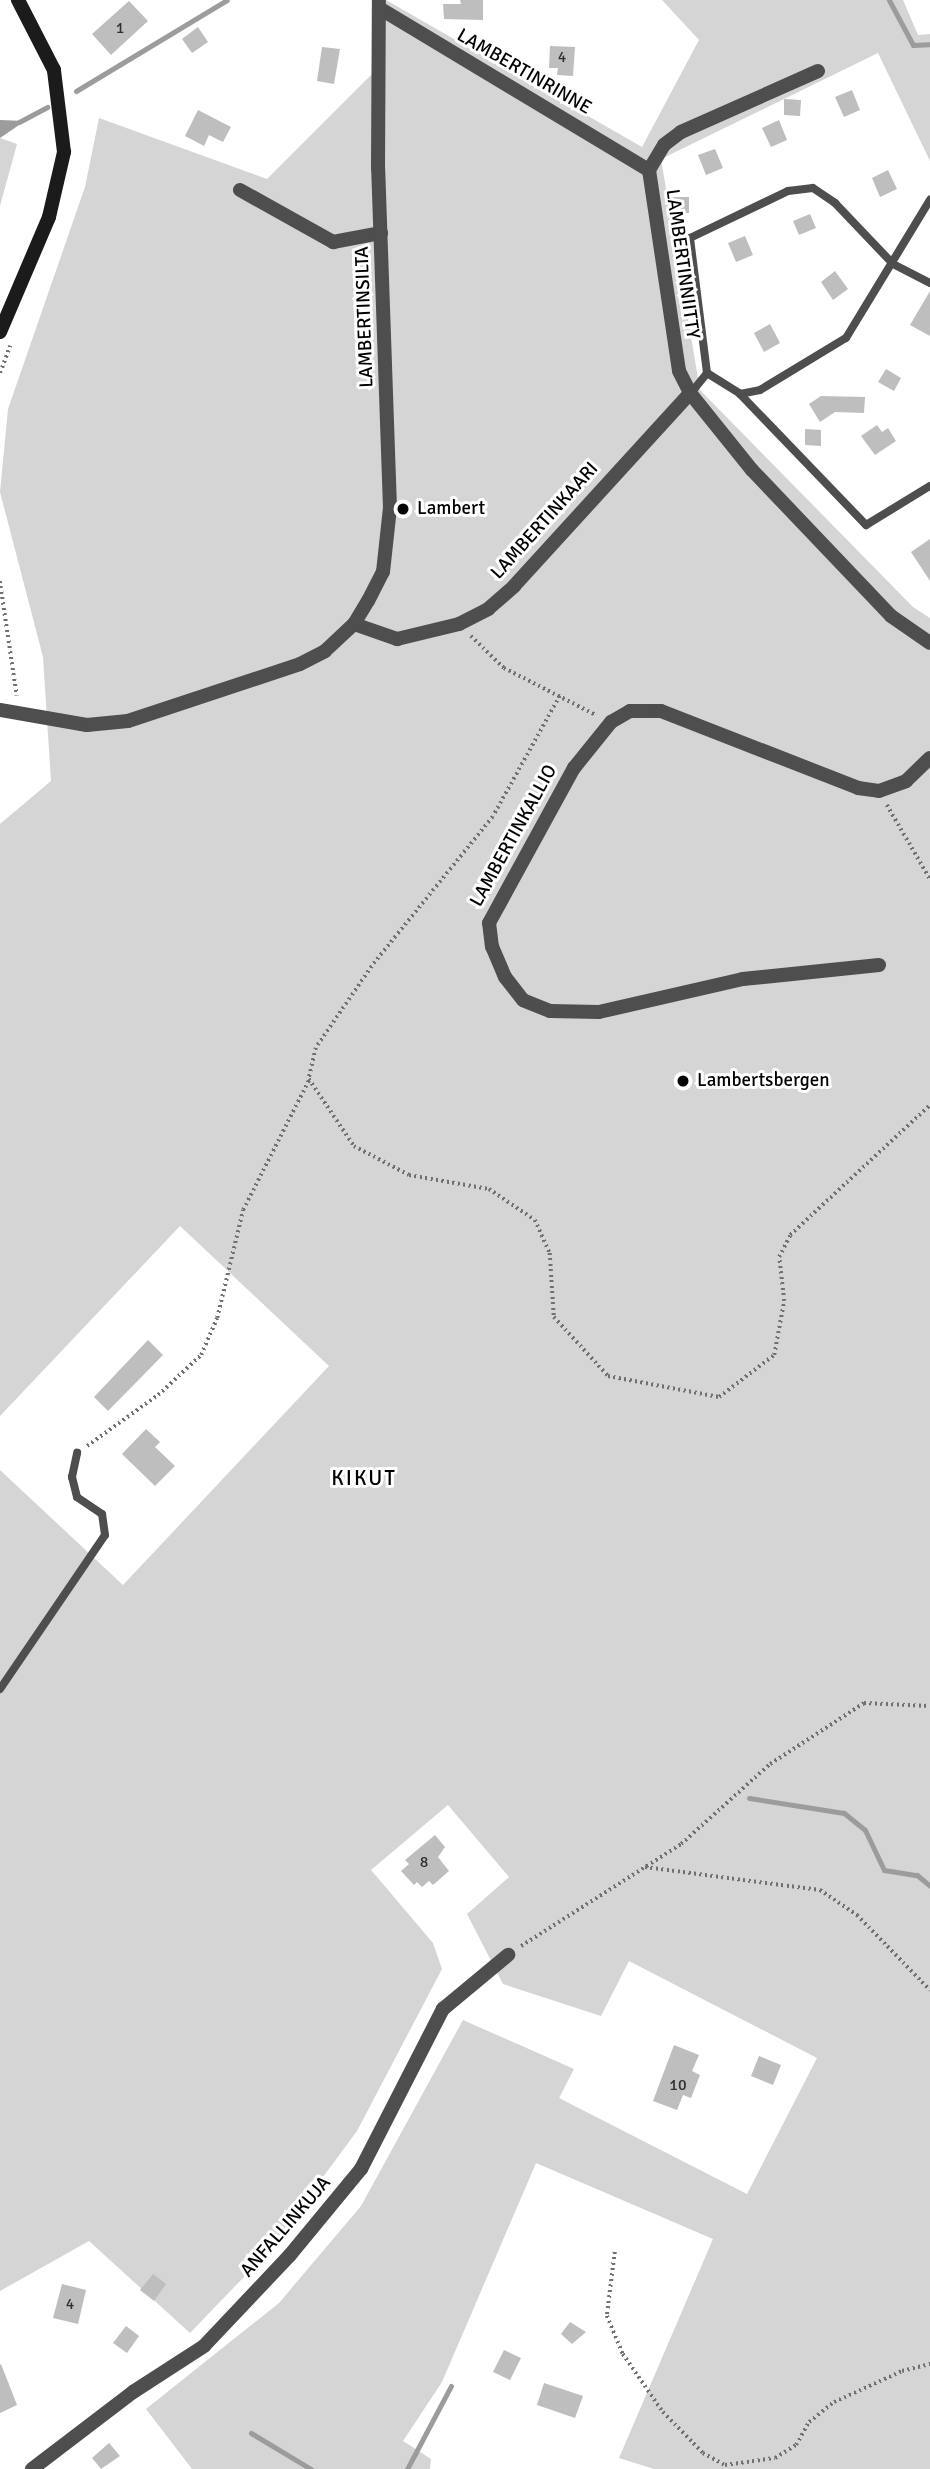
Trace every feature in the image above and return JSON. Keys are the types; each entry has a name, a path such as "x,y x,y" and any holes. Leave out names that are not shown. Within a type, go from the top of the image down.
{"street":[{"path":"0,332 49,217 64,152 54,70 18,0"},
{"name":"LAMBERTINRINNE","path":"379,4 649,170"},
{"name":"LAMBERTINSILTA","path":"355,624 383,572 390,508 381,233 379,4"},
{"name":"LAMBERTINNIITTY","path":"689,390 679,371 649,170 664,145 681,132 818,71"},
{"path":"240,190 333,242 381,233"},
{"path":"689,390 752,470 843,568 891,616 930,643"},
{"name":"LAMBERTINKAARI","path":"355,624 397,639 459,624 488,609 514,586 689,390"},
{"path":"0,710 87,725 128,721 300,664 325,651 355,624"},
{"path":"611,722 630,711 661,711 859,788 879,791 906,781 930,758"},
{"name":"LAMBERTINKALLIO","path":"611,722 574,768 488,923 505,977 523,1000 550,1011 599,1012 743,979 879,965"},
{"name":"ANFALLINKUJA","path":"32,2469 133,2392 204,2346 290,2255 361,2169 443,2009 508,1955"}],"lane":[{"path":"689,390 695,388 707,373 690,239 789,191 813,188 835,203 893,264 930,283"},
{"path":"740,394 772,383 846,338 930,201"},
{"path":"707,373 740,394 866,525 930,486"},
{"path":"0,1689 105,1535 102,1514 77,1497 72,1477 77,1453"}],"path":[{"path":"0,581 6,600 12,682 22,701"},
{"path":"459,624 504,668 611,722"},
{"path":"77,1453 158,1395 201,1355 217,1318 243,1210 309,1079 316,1048 375,961 493,817 560,696"},
{"path":"879,791 930,879"},
{"path":"309,1079 354,1146 409,1175 489,1189 535,1220 550,1254 554,1317 608,1376 719,1397 753,1374 774,1355 784,1301 779,1257 790,1235 930,1105"},
{"path":"508,1955 681,1844 770,1765 864,1703 930,1706"},
{"path":"643,1867 820,1891 857,1915 930,1990"},
{"path":"615,2252 607,2316 623,2354 663,2412 703,2453 725,2465 775,2458 796,2445 808,2422 834,2402 902,2371 930,2364"}],"shaded area":[{"path":"386,0 642,147 699,40 662,0 903,0 918,35 930,34 930,161 878,53 661,159 700,390 913,607 930,618 930,2469 654,2469 619,2458 713,2239 536,2163 442,2382 403,2441 431,2459 430,2469 192,2469 146,2409 279,2303 361,2206 463,2020 574,2069 559,2098 747,2194 817,2058 629,1961 601,2016 503,1984 467,1914 509,1877 448,1805 371,1870 433,1943 442,1969 357,2131 266,2254 190,2333 89,2241 0,2291 0,1470 123,1585 329,1366 180,1226 0,1416 0,824 51,781 43,657 0,492 8,409 85,187 99,118 267,179 371,75 383,75"},
{"path":"0,120 25,121 0,138"},
{"path":"0,138 17,144 0,206"}],"building":[{"path":"460,0 483,0 483,20 444,19 443,4 461,4"},
{"path":"129,1 148,21 111,55 92,34"},
{"path":"198,27 208,42 192,53 182,39"},
{"path":"550,46 575,47 573,76 557,75 558,68 549,68"},
{"path":"322,47 340,49 334,84 317,81"},
{"path":"852,90 860,110 844,117 835,97"},
{"path":"784,99 801,100 800,116 784,115"},
{"path":"198,110 231,127 223,142 209,135 204,146 185,136"},
{"path":"779,120 787,140 771,147 762,128"},
{"path":"715,149 723,168 706,175 698,155"},
{"path":"888,170 897,189 880,197 872,178"},
{"path":"673,197 689,197 689,213 673,213"},
{"path":"810,214 816,228 799,235 793,221"},
{"path":"745,236 753,255 736,262 728,243"},
{"path":"835,271 848,289 833,300 821,282"},
{"path":"930,291 930,336 910,325"},
{"path":"770,324 780,343 764,352 754,333"},
{"path":"886,369 901,378 894,391 878,382"},
{"path":"821,396 865,397 864,413 835,412 820,422 809,404"},
{"path":"877,425 882,432 888,428 896,441 875,455 861,436"},
{"path":"805,429 821,430 821,446 805,445"},
{"path":"930,539 930,581 911,552"},
{"path":"148,1340 163,1355 108,1411 94,1397"},
{"path":"146,1429 160,1442 155,1447 175,1466 155,1486 122,1454"},
{"path":"435,1835 445,1847 438,1857 449,1871 433,1885 429,1881 422,1887 417,1882 414,1885 401,1871 409,1864 405,1860"},
{"path":"674,2045 699,2055 692,2071 700,2075 691,2098 683,2095 677,2110 653,2101"},
{"path":"759,2056 781,2065 773,2085 751,2076"},
{"path":"153,2274 166,2284 154,2301 140,2290"},
{"path":"62,2284 86,2290 78,2324 53,2318"},
{"path":"570,2322 586,2332 572,2344 561,2334"},
{"path":"126,2326 139,2336 127,2353 113,2343"},
{"path":"504,2350 521,2358 510,2380 493,2372"},
{"path":"0,2365 17,2405 0,2413"},
{"path":"544,2383 583,2396 575,2418 537,2405"},
{"path":"109,2443 120,2456 101,2469 92,2458"}],"waterway":[{"path":"76,91 227,0"},
{"path":"889,0 913,45 930,44"},
{"path":"19,122 47,107"},
{"path":"749,1798 844,1813 865,1830 884,1870 917,1875 930,1886"},
{"path":"407,2469 451,2386"},
{"path":"251,2433 311,2469"}],"place":[{"name":"Lambert","path":"403,509"},
{"name":"Lambertsbergen","path":"683,1081"}],"district":[{"name":"KIKUT","path":"364,1478"}]}
